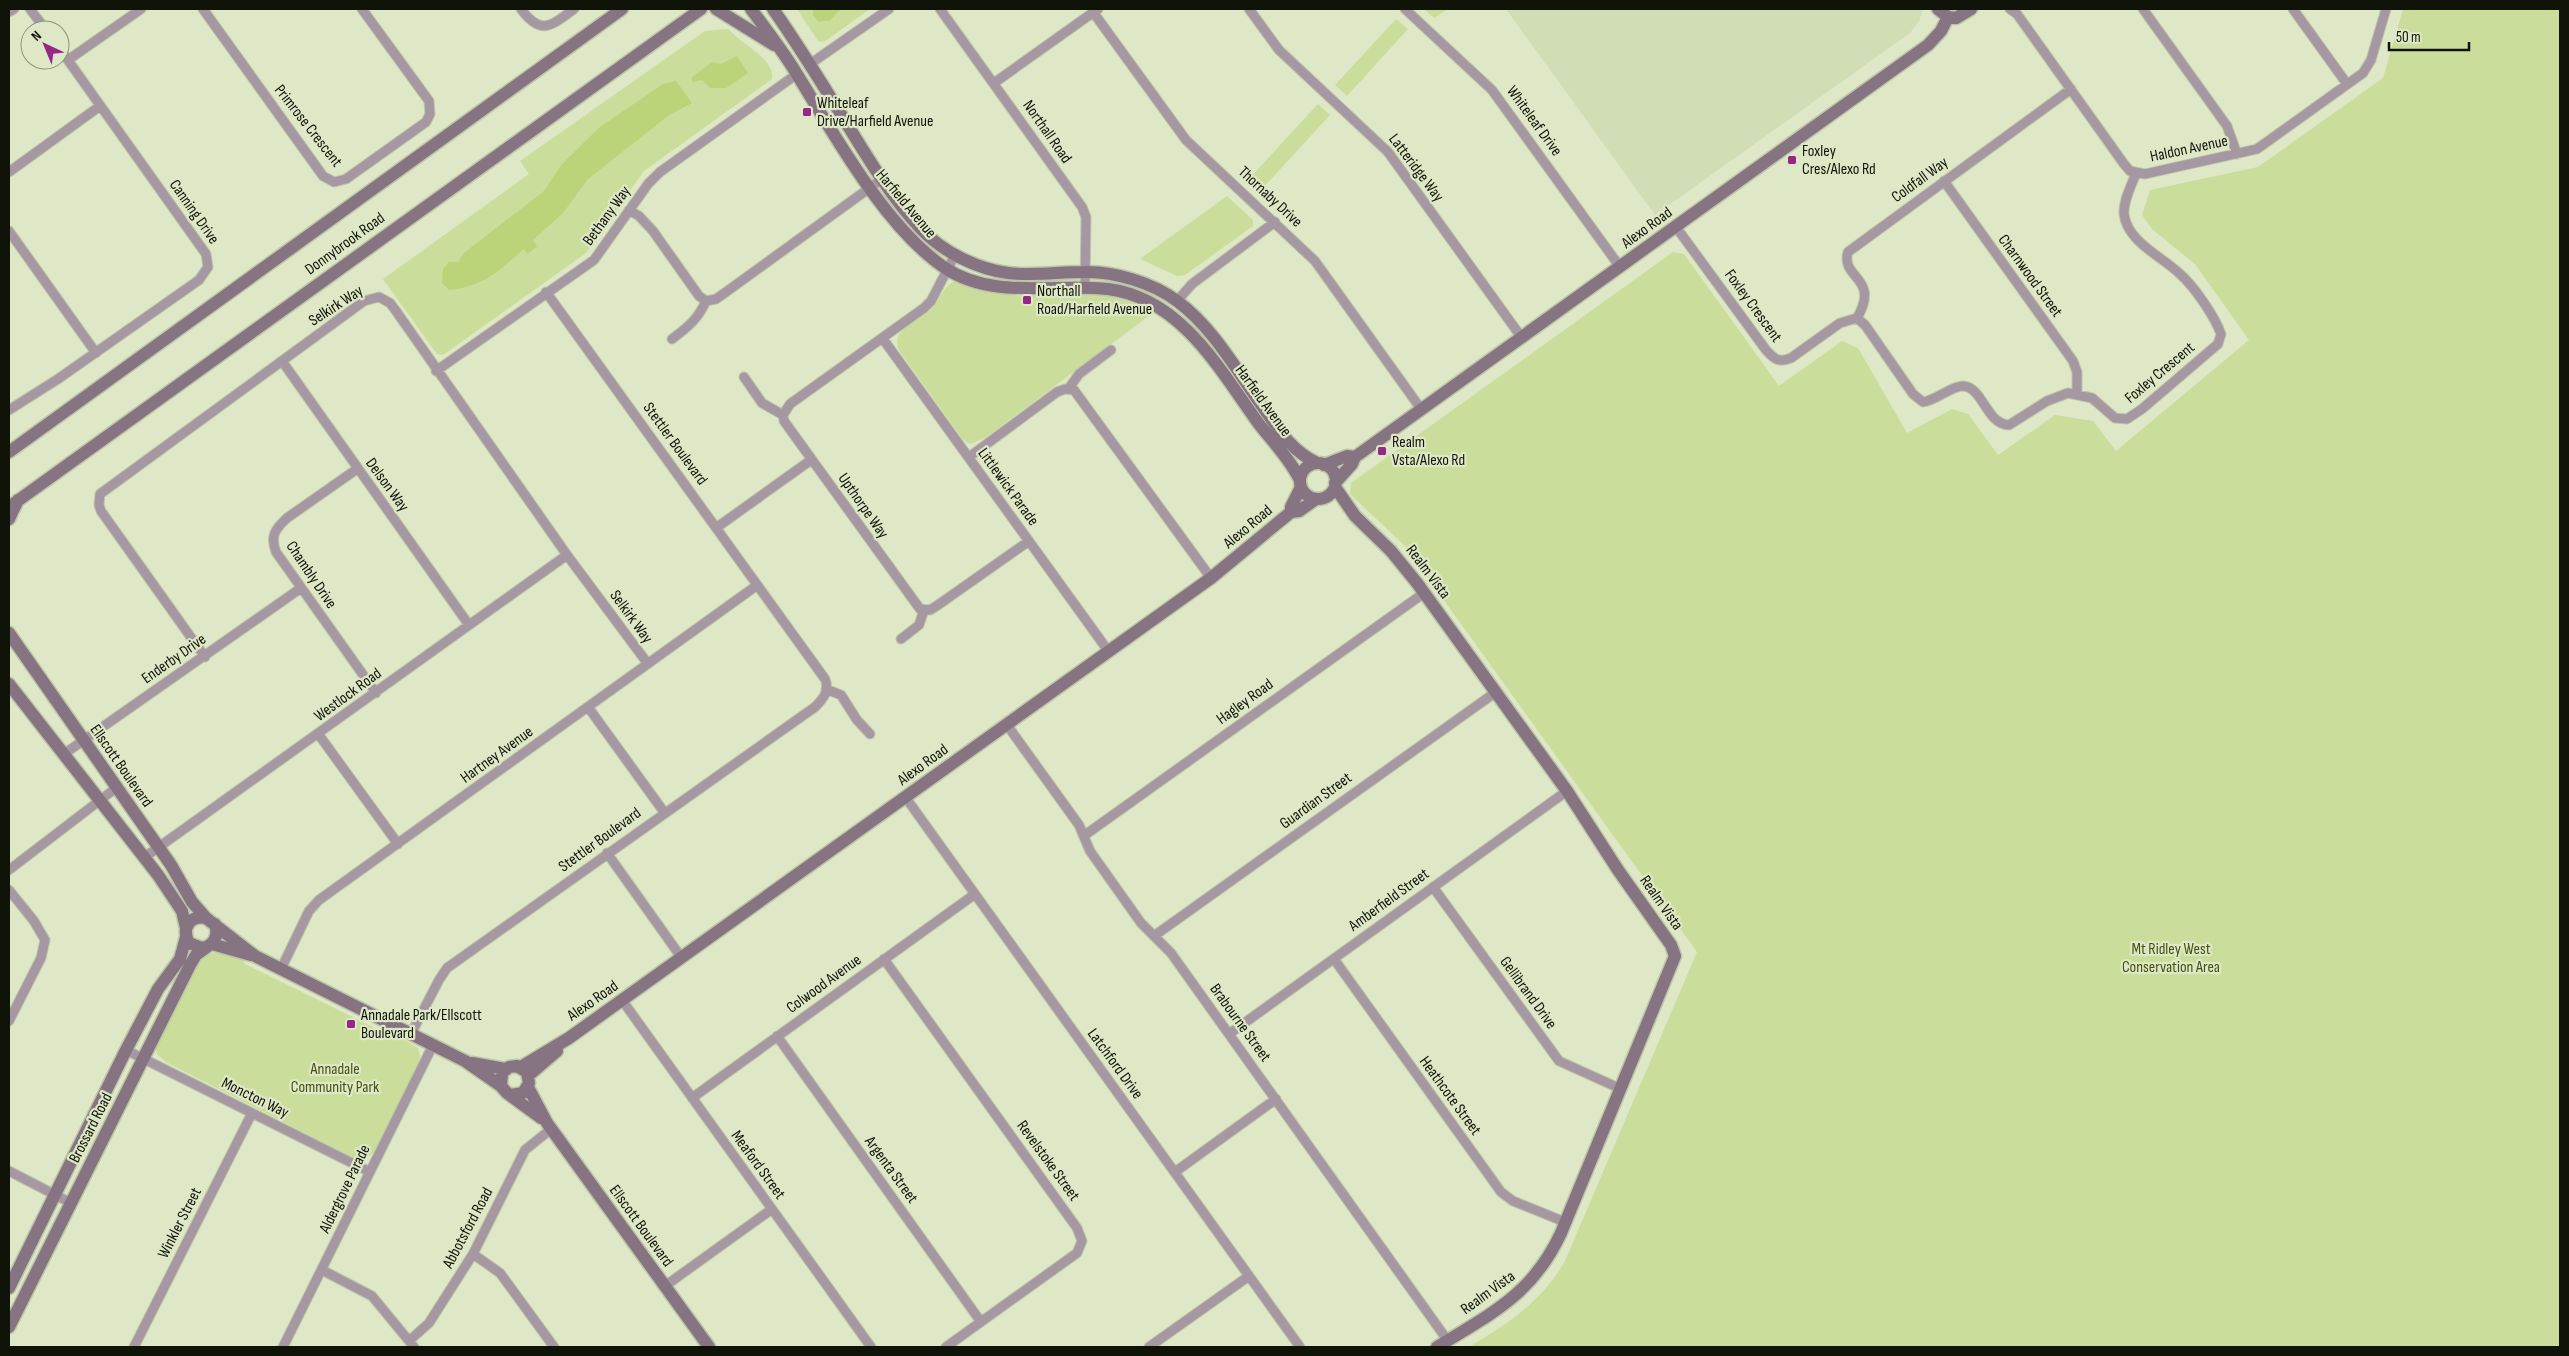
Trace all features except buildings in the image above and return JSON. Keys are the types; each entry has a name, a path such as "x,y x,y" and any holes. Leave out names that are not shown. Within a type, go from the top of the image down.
{"street":[{"path":"9,12 14,9"},
{"path":"30,9 38,20"},
{"path":"70,59 141,9"},
{"name":"Primrose Crescent","path":"202,9 324,176 334,182 346,179 426,122 430,114 429,101 362,9"},
{"path":"521,9 535,25 543,27 574,9"},
{"name":"Donnybrook Road","path":"9,452 622,9"},
{"name":"Donnybrook Road","path":"14,503 701,9"},
{"path":"716,9 780,49"},
{"name":"Harfield Avenue","path":"751,9 780,49 870,187 917,245 947,269 994,285 1015,288 1085,288 1125,293 1148,302 1178,321 1205,350 1292,464 1300,484"},
{"name":"Harfield Avenue","path":"773,9 882,179 921,229 955,255 978,265 1006,272 1035,275 1086,272 1124,278 1154,288 1177,301 1213,338 1285,439 1304,457 1321,464"},
{"path":"810,64 889,9"},
{"name":"Northall Road","path":"940,9 1082,207 1086,218 1085,288"},
{"name":"Latteridge Way","path":"1249,9 1279,50 1388,152 1522,338"},
{"name":"Whiteleaf Drive","path":"1405,9 1492,90 1620,267"},
{"path":"1943,13 1962,16 1972,9"},
{"name":"Haldon Avenue","path":"2010,9 2017,14 2124,164 2136,174 2144,174 2256,149 2347,84 2368,66 2386,9"},
{"path":"2143,9 2228,126 2238,154"},
{"path":"2293,9 2347,84"},
{"path":"994,83 1096,10"},
{"name":"Thornaby Drive","path":"1096,10 1186,140 1316,261 1421,409"},
{"name":"Alexo Road","path":"1335,485 1352,464 1355,456 1928,45 1942,31 1943,13"},
{"name":"Canning Drive","path":"9,410 199,280 208,267 206,254 70,63"},
{"name":"Bethany Way","path":"436,371 594,260 629,210 660,172 796,74"},
{"name":"Coldfall Way","path":"1857,318 1865,304 1866,296 1865,290 1847,262 1848,252 2071,89"},
{"path":"9,172 100,106"},
{"name":"Foxley Crescent","path":"2077,394 2092,398 2115,418 2126,419 2142,409 2220,341 2220,329 2186,280 2144,246 2128,226 2124,212 2136,174"},
{"path":"629,210 645,222 699,296 706,301 716,299 882,179"},
{"name":"Charnwood Street","path":"1944,181 2073,361 2077,372 2077,394"},
{"path":"1177,301 1192,284 1275,222"},
{"name":"Foxley Crescent","path":"1676,227 1766,350 1775,359 1791,358 1840,323 1857,318"},
{"path":"9,231 96,352"},
{"path":"783,415 790,404 883,339 931,301 955,255"},
{"name":"Stettler Boulevard","path":"411,1034 439,980 448,968 815,706 822,700 826,689 825,679 756,586 546,292"},
{"name":"Selkirk Way","path":"205,657 101,511 99,505 100,494 364,301 379,297 390,303 396,311 436,371 567,555 648,664"},
{"path":"672,338 693,324 700,316 706,301"},
{"path":"1857,318 1865,325 1914,394 1923,402 1936,399 1958,387 1968,387 1975,392 1997,421 2009,425 2058,395 2077,394"},
{"name":"Littlewick Parade","path":"883,339 1108,652"},
{"path":"969,457 1057,392 1069,388 1079,374 1111,350"},
{"name":"Delson Way","path":"282,361 469,625"},
{"name":"Upthorpe Way","path":"744,377 762,402 783,415 786,425 914,604 924,610"},
{"path":"1069,388 1078,394 1211,578"},
{"name":"Alexo Road","path":"1321,464 1347,456 1355,456"},
{"path":"716,528 812,460"},
{"path":"1321,464 1333,472 1335,485 1319,499 1310,497 1300,484 1300,474 1307,466 1321,464"},
{"name":"Chambly Drive","path":"357,469 287,518 277,527 273,535 276,552 376,693"},
{"name":"Alexo Road","path":"1291,512 1291,506 1300,484"},
{"name":"Realm Vista","path":"1335,485 1355,516 1391,551 1424,592 1566,791 1676,956 1566,1222 1544,1264 1522,1290 1498,1310 1443,1344"},
{"name":"Alexo Road","path":"526,1076 569,1038 1211,578 1291,512 1299,511 1319,499"},
{"name":"Realm Vista","path":"1319,499 1355,516"},
{"path":"9,519 14,503"},
{"path":"901,639 919,625 924,610 938,605 1029,541"},
{"name":"Westlock Road","path":"145,857 319,735 567,555"},
{"name":"Hartney Avenue","path":"281,970 314,905 756,586"},
{"name":"Enderby Drive","path":"64,754 301,588"},
{"name":"Hagley Road","path":"1085,835 1424,592"},
{"name":"Ellscott Boulevard","path":"9,633 83,742 159,848 192,902 210,921 255,956 465,1061 501,1086"},
{"path":"9,684 145,857 182,912 186,933 192,946 209,946 216,935 210,921 196,918 186,933"},
{"path":"826,689 841,695 857,720 870,734"},
{"name":"Guardian Street","path":"1154,936 1496,692"},
{"path":"588,707 664,812"},
{"name":"Brabourne Street","path":"1007,725 1085,835 1090,851 1141,923 1171,953 1229,1034 1443,1344"},
{"path":"319,735 398,844"},
{"path":"9,870 99,799 116,788"},
{"name":"Amberfield Street","path":"1229,1034 1566,791"},
{"name":"Latchford Drive","path":"906,798 1300,1347"},
{"path":"607,853 681,957"},
{"name":"Gellibrand Drive","path":"1433,887 1559,1061 1621,1090"},
{"path":"9,890 42,932 45,940 40,958 9,1021"},
{"name":"Colwood Avenue","path":"692,1098 974,894"},
{"name":"Brossard Road","path":"9,1288 126,1050 158,989 180,959 186,933"},
{"name":"Ellscott Boulevard","path":"209,946 255,956"},
{"name":"Brossard Road","path":"9,1327 190,965 196,956 209,946"},
{"name":"Revelstoke Street","path":"884,959 1081,1235 1081,1247 1077,1252 946,1347"},
{"name":"Heathcote Street","path":"1334,959 1501,1192 1513,1200 1566,1222"},
{"name":"Meaford Street","path":"622,1000 871,1347"},
{"name":"Argenta Street","path":"777,1036 981,1322"},
{"name":"Aldergrove Parade","path":"283,1347 433,1045"},
{"name":"Moncton Way","path":"126,1050 370,1172"},
{"name":"Ellscott Boulevard","path":"465,1061 505,1069"},
{"path":"513,1066 526,1076 519,1095 511,1095 501,1086 500,1077 505,1069 513,1066"},
{"name":"Ellscott Boulevard","path":"526,1076 549,1126 709,1347"},
{"name":"Ellscott Boulevard","path":"511,1095 549,1126"},
{"path":"1175,1172 1276,1100"},
{"name":"Winkler Street","path":"134,1347 252,1113"},
{"name":"Abbotsford Road","path":"412,1344 429,1323 473,1254 525,1150 549,1126"},
{"path":"9,1171 71,1203"},
{"path":"665,1286 772,1209"},
{"path":"473,1254 500,1273 554,1347"},
{"path":"322,1270 372,1296 412,1344"},
{"path":"1150,1347 1249,1276"}],"shaded area":[{"path":"813,9 841,9 830,20 819,22 813,15"},
{"path":"1506,9 1923,9 1919,21 1910,33 1655,215"},
{"path":"737,56 748,73 726,88 710,88 702,80 693,82 691,78 712,62 721,64"},
{"path":"676,81 692,103 669,115 588,179 563,213 533,240 537,247 527,254 524,249 490,277 472,285 449,290 442,283 443,269 449,262 458,262 464,253 544,191 561,165 600,127 663,84"}],"green space":[{"path":"797,9 870,9 824,42 818,41"},
{"path":"1424,9 1448,9 1434,18"},
{"name":"Mt Ridley West Conservation Area","path":"2403,9 2560,9 2560,1347 1469,1347 1510,1320 1535,1300 1565,1261 1697,952 1405,546 1350,494 1351,483 1673,252 1684,254 1779,386 1842,341 1858,348 1907,433 1952,409 1968,414 1998,455 2055,415 2093,421 2116,451 2249,340 2195,264 2152,229 2142,215 2150,190 2258,167 2383,78"},
{"path":"1396,19 1408,29 1347,96 1335,85"},
{"path":"729,29 762,57 768,64 772,79 644,171 586,253 443,355 437,354 383,279 529,174 520,161 705,31"},
{"path":"1318,104 1330,115 1260,191 1248,180"},
{"path":"1227,196 1253,220 1253,226 1185,275 1177,276 1140,259"},
{"path":"955,281 1016,296 1104,295 1130,302 1154,312 985,438 970,444 963,440 898,349 897,343 897,339 903,329 928,312 935,305 947,286"},
{"name":"Annadale Community Park","path":"224,951 241,957 245,964 381,1031 387,1030 418,1048 420,1057 418,1064 374,1152 366,1159 354,1158 166,1062 157,1054 155,1044 162,1037 198,964 207,954"}],"place":[{"name":"Whiteleaf Drive/Harfield Avenue","path":"807,112"},
{"name":"Foxley Cres/Alexo Rd","path":"1792,160"},
{"name":"Northall Road/Harfield Avenue","path":"1027,300"},
{"name":"Realm Vsta/Alexo Rd","path":"1382,451"},
{"name":"Annadale Park/Ellscott Boulevard","path":"351,1024"}]}
